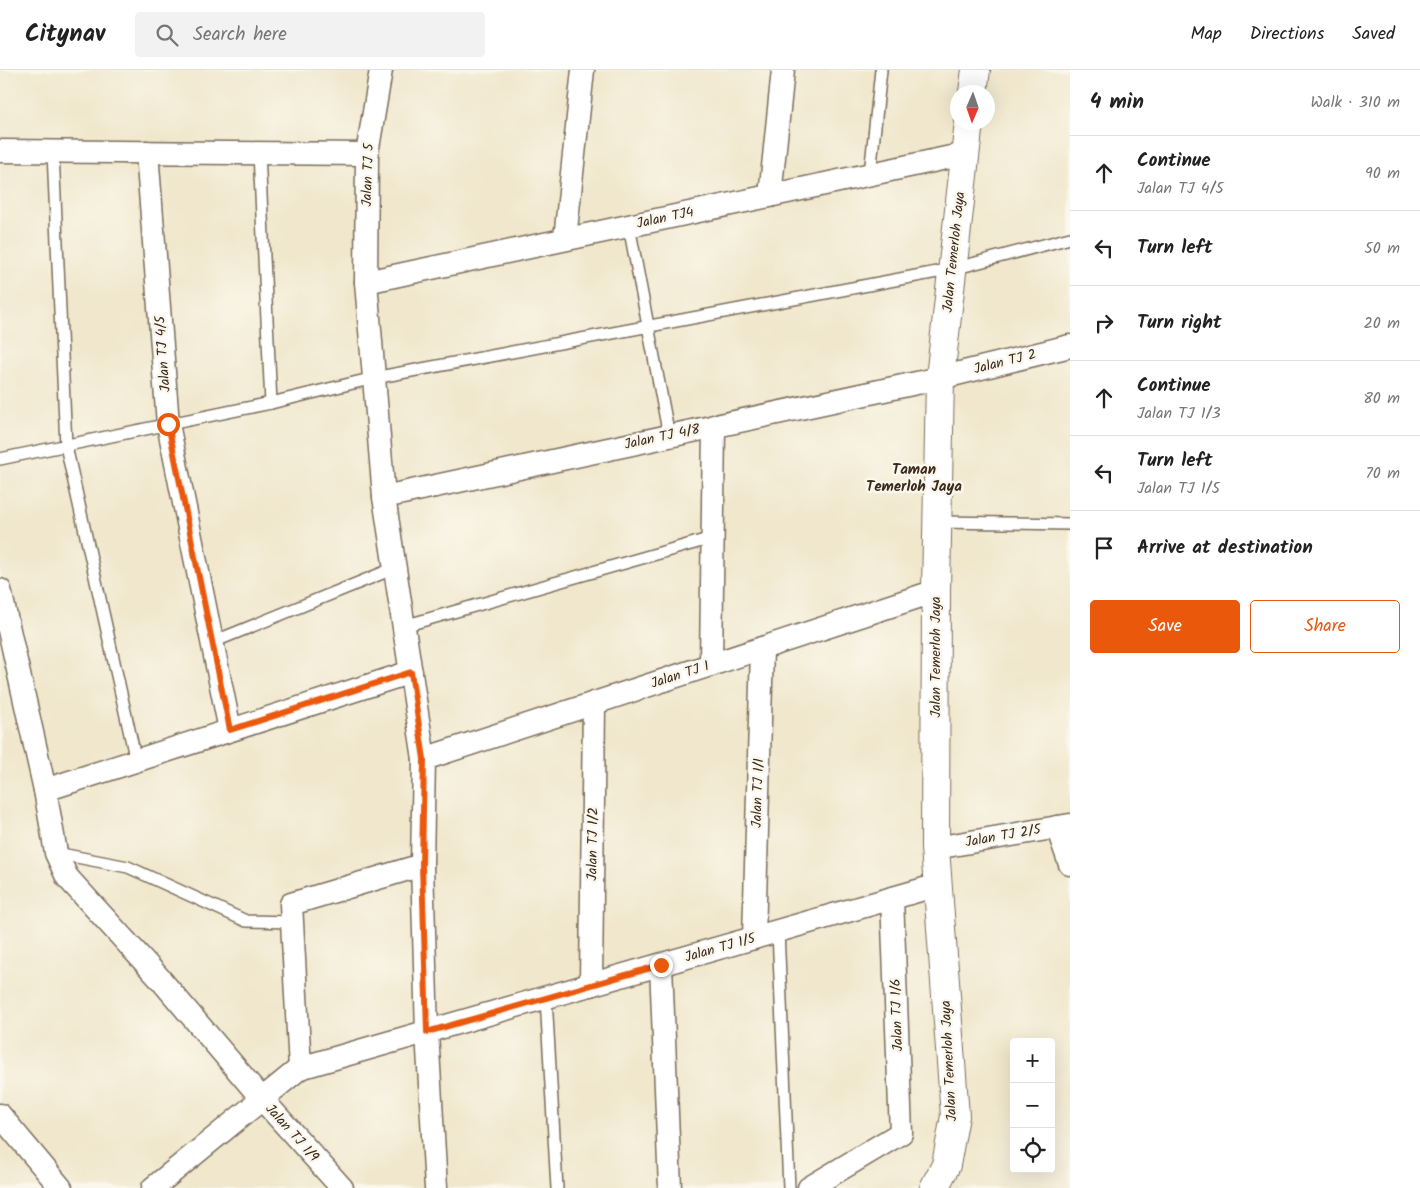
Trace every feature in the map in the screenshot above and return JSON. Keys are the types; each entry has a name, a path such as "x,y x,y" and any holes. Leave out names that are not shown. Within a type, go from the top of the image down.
{"street":[{"name":"Jalan TJ 5","path":"381,70 367,154 366,282 384,496 424,759 422,865 427,1032 436,1188"},
{"path":"565,240 583,70"},
{"path":"770,196 783,70"},
{"path":"974,85 976,70"},
{"name":"Jalan Temerloh Jaya","path":"934,1188 946,1165 955,1116 935,848 936,591 940,378 968,130"},
{"path":"0,151 367,154"},
{"name":"Jalan TJ 4/5","path":"147,152 168,424 230,730"},
{"name":"Jalan TJ4","path":"366,282 964,154"},
{"name":"Jalan TJ 2","path":"940,378 1070,346"},
{"name":"Jalan TJ 4/8","path":"384,496 940,378"},
{"path":"711,665 714,426"},
{"name":"Jalan TJ 1/9","path":"0,590 45,790 56,853 67,877 161,980 262,1100 342,1188"},
{"name":"Jalan TJ 1","path":"424,759 936,591"},
{"name":"Jalan TJ 1/1","path":"754,938 762,648"},
{"path":"45,790 411,672"},
{"name":"Jalan TJ 1/2","path":"591,985 594,703"},
{"path":"1064,826 1070,864"},
{"name":"Jalan TJ 2/5","path":"935,848 1064,826"},
{"path":"164,1184 300,1068 291,904 422,865"},
{"name":"Jalan TJ 1/5","path":"300,1068 938,885"},
{"name":"Jalan TJ 1/6","path":"808,1188 901,1133 892,898"},
{"path":"661,965 670,1188"},
{"path":"0,1115 61,1188"}],"lane":[{"path":"870,174 881,70"},
{"path":"53,152 66,446 136,761"},
{"path":"259,153 271,402"},
{"path":"630,226 669,436"},
{"path":"0,459 271,402 374,378 953,269 1070,238"},
{"path":"938,522 1070,524"},
{"path":"404,626 712,538"},
{"path":"213,642 395,568"},
{"path":"56,853 128,867 246,921 292,922"},
{"path":"778,931 789,1188"},
{"path":"546,998 557,1188"}],"district":[{"name":"Taman Temerloh Jaya","path":"914,478"}],"route":[{"path":"168,424 230,730 411,672 424,759 422,865 427,1032 661,965"}]}
